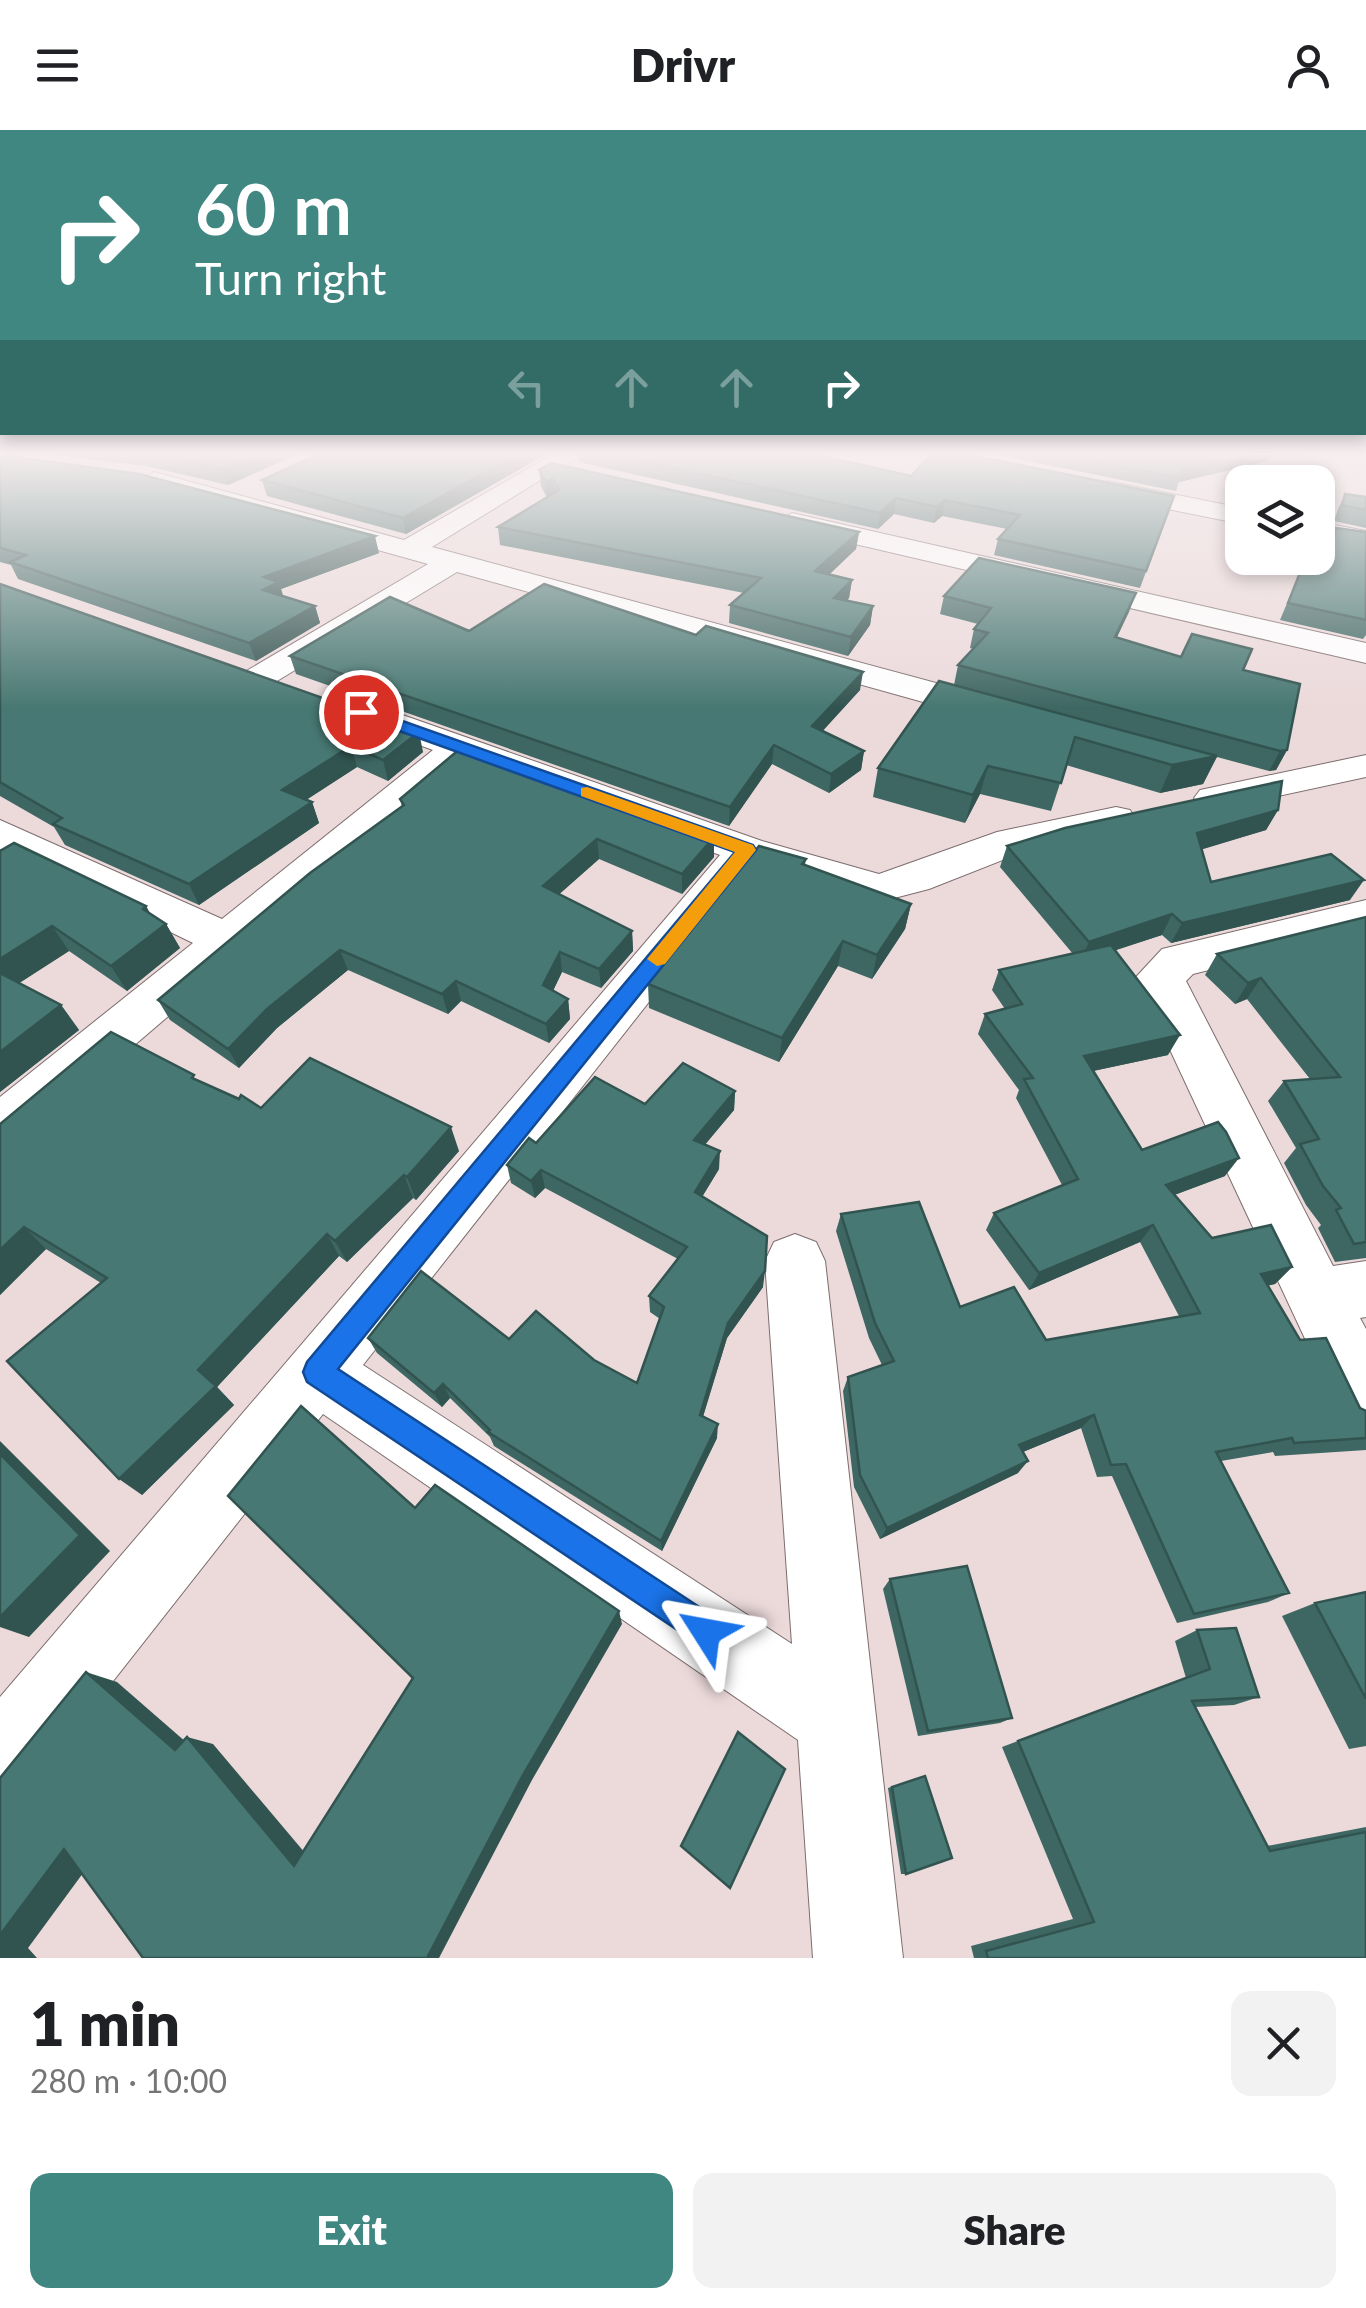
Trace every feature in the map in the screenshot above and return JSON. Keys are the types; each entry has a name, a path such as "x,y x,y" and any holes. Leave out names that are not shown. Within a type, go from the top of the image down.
{"street":[{"path":"372,537 1023,718"},
{"path":"410,548 430,537"},
{"path":"863,537 1366,653"},
{"path":"260,677 456,560"},
{"path":"223,664 747,850 879,888 1012,841 1366,766"},
{"path":"0,1128 461,746"},
{"path":"1212,771 1269,786"},
{"path":"0,834 226,940"},
{"path":"0,1759 747,850"},
{"path":"1366,915 1178,960 1160,977 1342,1293 1366,1397"},
{"path":"795,1261 858,1958"},
{"path":"317,1372 836,1718"}],"building":[{"path":"0,537 371,537 264,577 278,582 263,590 315,606 249,643 10,562 26,555 0,548"},
{"path":"551,537 853,537 815,571 852,580 834,598 873,606 851,637 730,605 761,578"},
{"path":"1000,537 1159,537 1146,571"},
{"path":"1335,537 1366,537 1366,620 1288,603 1299,575 1335,575"},
{"path":"979,558 1136,593 1115,637 1181,657 1192,634 1252,649 1243,670 1300,684 1287,750 958,665 988,633 974,629 991,608 944,596"},
{"path":"0,584 419,732 383,760 351,746 282,790 312,802 189,884 53,824 62,818 0,782"},
{"path":"544,584 696,635 706,626 863,672 812,726 864,751 831,774 774,745 730,807 290,656 390,597 469,631"},
{"path":"939,681 1217,756 1172,765 1075,737 1061,783 988,766 973,795 878,768"},
{"path":"461,748 714,837 682,874 597,839 543,886 632,931 599,969 560,952 543,985 568,999 546,1024 456,981 442,994 340,950 267,1009 228,1049 158,1000 310,873 404,805 400,799"},
{"path":"1282,781 1278,810 1197,833 1211,882 1331,854 1364,880 1182,923 1172,914 1089,942 1007,846 1065,828"},
{"path":"14,843 146,906 143,909 166,924 111,966 52,926 0,959 0,851"},
{"path":"759,846 806,859 802,864 911,904 877,955 843,941 782,1038 648,984"},
{"path":"1366,917 1366,1242 1354,1244 1336,1210 1341,1208 1323,1186 1300,1144 1319,1139 1284,1081 1340,1077 1261,978 1248,983 1217,954"},
{"path":"1111,945 1180,1035 1084,1056 1142,1150 1218,1122 1226,1132 1239,1158 1166,1185 1212,1238 1271,1225 1292,1267 1261,1274 1300,1340 1326,1338 1360,1408 1366,1411 1366,1438 1294,1443 1292,1438 1216,1452 1289,1593 1194,1614 1126,1464 1111,1465 1094,1415 1019,1445 1028,1461 887,1528 860,1475 848,1377 894,1361 875,1323 841,1214 919,1202 960,1307 1014,1287 1046,1340 1200,1313 1153,1225 1039,1273 994,1213 1078,1179 1024,1079 1033,1078 985,1014 1022,1004 999,970"},
{"path":"0,973 61,1005 0,1052"},
{"path":"111,1032 194,1075 192,1078 239,1099 241,1095 261,1108 310,1058 451,1127 407,1177 404,1175 335,1241 327,1234 198,1370 216,1386 119,1479 7,1361 107,1278 24,1227 0,1250 0,1124"},
{"path":"683,1063 735,1091 694,1140 720,1151 695,1192 767,1236 765,1271 728,1323 700,1415 718,1424 661,1541 488,1432 443,1384 434,1393 368,1338 421,1271 509,1339 536,1311 594,1360 637,1383 664,1307 649,1296 687,1247 541,1170 531,1181 507,1165 529,1138 536,1143 595,1077 645,1104"},
{"path":"301,1406 415,1508 435,1485 619,1611 523,1775 427,1958 143,1958 64,1849 0,1935 0,1778 86,1672 175,1750 187,1737 294,1866 413,1678 228,1496"},
{"path":"0,1454 80,1535 0,1617"},
{"path":"967,1566 1012,1718 928,1731 890,1579"},
{"path":"1366,1592 1366,1699 1315,1603"},
{"path":"1236,1628 1259,1697 1192,1701 1270,1851 1366,1832 1366,1958 988,1958 986,1951 1094,1922 1018,1741 1210,1669 1197,1630"},
{"path":"738,1732 785,1769 730,1888 681,1846"},
{"path":"925,1776 952,1858 906,1874 892,1787"}],"slow traffic":[{"path":"587,792 747,850 657,959"}],"route":[{"path":"361,712 747,850 317,1372 706,1632"}]}
